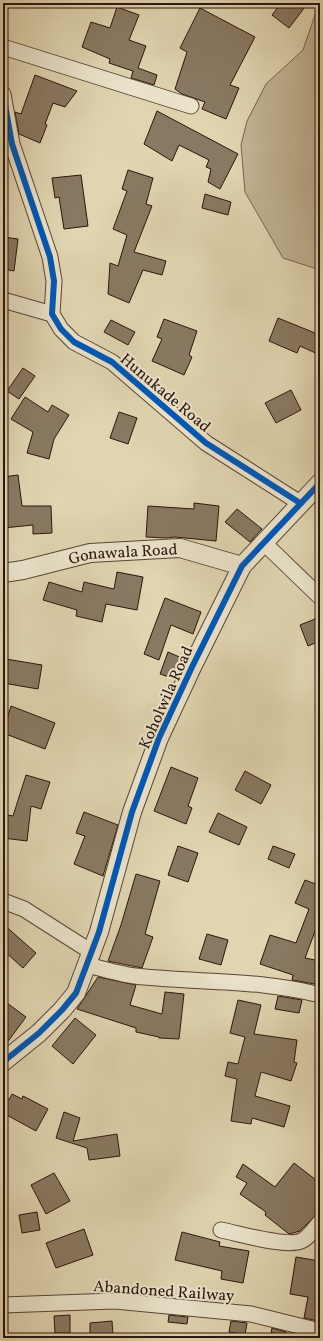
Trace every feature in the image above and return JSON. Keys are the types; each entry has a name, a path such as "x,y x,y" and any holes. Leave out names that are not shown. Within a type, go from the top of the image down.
{"street":[{"path":"3,47 191,106"},
{"path":"3,94 12,144 50,257 54,282 52,314 3,300"},
{"name":"Hunukade Road","path":"52,314 61,329 74,342 112,362 206,443 300,503"},
{"name":"Koholwila Road","path":"3,1062 39,1033 62,1010 76,993 90,959 132,812 159,738 242,566 320,483"},
{"path":"263,542 320,596"},
{"name":"Gonawala Road","path":"3,572 23,570 90,553 180,548 242,566"},
{"path":"3,901 24,909 90,959 134,976 222,980 305,990 320,994"},
{"path":"221,1230 282,1242 296,1243 304,1240 320,1222"},
{"name":"Abandoned Railway","path":"3,1305 115,1301 251,1314 320,1331"}],"shaded area":[{"path":"316,3 320,3 320,270 283,258 245,192 241,145 247,121 266,84 303,50 317,9"}],"building":[{"path":"281,3 308,3 289,28 272,15"},
{"path":"117,7 139,15 129,40 146,46 138,68 157,75 154,85 131,78 133,71 109,63 110,59 82,47 91,22 110,28"},
{"path":"200,8 255,37 230,85 239,88 226,119 202,109 205,102 182,94 175,89 187,52 180,48"},
{"path":"35,75 77,91 65,107 53,103 40,143 19,134 15,112 21,114"},
{"path":"157,111 238,154 220,189 208,182 211,169 206,167 209,160 179,145 172,161 144,144"},
{"path":"128,170 153,178 146,204 152,206 134,252 166,261 162,275 143,270 129,303 108,294 110,263 118,266 127,235 113,229 127,191 122,189"},
{"path":"81,175 88,226 64,229 59,197 55,198 52,178"},
{"path":"205,194 231,202 228,215 202,208"},
{"path":"3,237 18,239 14,271 3,269"},
{"path":"278,318 320,335 320,355 300,346 297,353 269,341"},
{"path":"164,319 197,331 189,355 192,357 184,375 152,361 162,339 157,337"},
{"path":"111,320 135,332 128,345 104,332"},
{"path":"23,368 35,376 19,399 7,391"},
{"path":"291,390 301,410 276,423 265,403"},
{"path":"25,397 48,412 52,405 69,415 54,439 49,459 27,453 33,432 11,419"},
{"path":"119,412 137,418 128,444 110,438"},
{"path":"18,475 22,506 51,506 52,533 33,534 33,525 3,528 3,477"},
{"path":"194,503 219,506 216,541 175,537 146,537 148,506 194,509"},
{"path":"237,509 262,529 250,542 225,522"},
{"path":"117,572 143,577 137,610 106,604 102,622 76,616 77,610 43,600 49,582 82,592 84,582 114,589"},
{"path":"165,598 201,612 193,634 171,625 159,660 144,654"},
{"path":"320,617 320,641 308,646 300,625"},
{"path":"168,652 184,659 175,679 160,674"},
{"path":"6,659 42,665 38,689 3,683"},
{"path":"11,706 55,723 45,749 3,733"},
{"path":"171,767 198,778 188,806 192,808 186,824 154,811"},
{"path":"245,771 271,785 261,804 235,790"},
{"path":"26,775 50,782 41,809 31,806 27,841 3,838 3,814 13,816"},
{"path":"84,812 118,825 103,876 74,864 85,836 76,833"},
{"path":"218,813 247,827 239,845 209,832"},
{"path":"178,846 198,853 188,882 168,875"},
{"path":"273,846 295,854 289,868 268,859"},
{"path":"136,874 160,881 145,934 153,937 142,968 108,961 121,925"},
{"path":"305,880 318,885 320,883 320,918 305,958 320,961 320,985 292,980 293,975 260,964 270,935 296,943 309,909 295,903"},
{"path":"3,924 36,953 23,968 3,950"},
{"path":"207,934 228,940 221,965 199,959"},
{"path":"98,977 136,985 130,1005 162,1014 165,992 184,994 179,1039 159,1038 136,1032 136,1028 77,1009"},
{"path":"278,996 302,1000 299,1013 275,1009"},
{"path":"3,1000 26,1017 3,1048"},
{"path":"238,1000 261,1005 254,1034 297,1040 294,1062 297,1063 291,1081 261,1072 255,1096 290,1106 284,1127 252,1118 251,1124 231,1121 237,1079 225,1076 228,1062 238,1064 245,1037 230,1033"},
{"path":"75,1018 96,1035 73,1064 52,1046"},
{"path":"12,1094 22,1099 23,1096 48,1109 36,1131 3,1113 3,1097 9,1100"},
{"path":"64,1112 80,1118 73,1141 117,1134 120,1156 89,1160 87,1148 56,1138"},
{"path":"294,1163 320,1183 320,1211 300,1231 289,1234 265,1215 266,1212 240,1194 247,1183 236,1177 243,1164 275,1187"},
{"path":"54,1173 70,1201 46,1214 31,1185"},
{"path":"37,1212 40,1230 22,1233 19,1215"},
{"path":"84,1229 93,1255 56,1268 46,1243"},
{"path":"182,1232 220,1242 219,1246 249,1251 243,1283 221,1279 222,1271 175,1260"},
{"path":"296,1257 320,1261 318,1321 304,1318 308,1297 290,1294"},
{"path":"70,1315 70,1333 55,1333 54,1316"},
{"path":"169,1315 188,1317 187,1324 168,1322"},
{"path":"112,1321 113,1334 90,1336 90,1323"},
{"path":"231,1321 247,1323 245,1335 229,1332"},
{"path":"272,1328 286,1332 284,1338 270,1338"}],"cycle path":[{"path":"3,94 12,144 50,257 54,281 52,314 61,329 74,342 112,362 206,443 300,503"},
{"path":"3,1062 39,1033 62,1010 76,993 99,932 132,812 159,738 192,667 242,566 320,483"}]}
